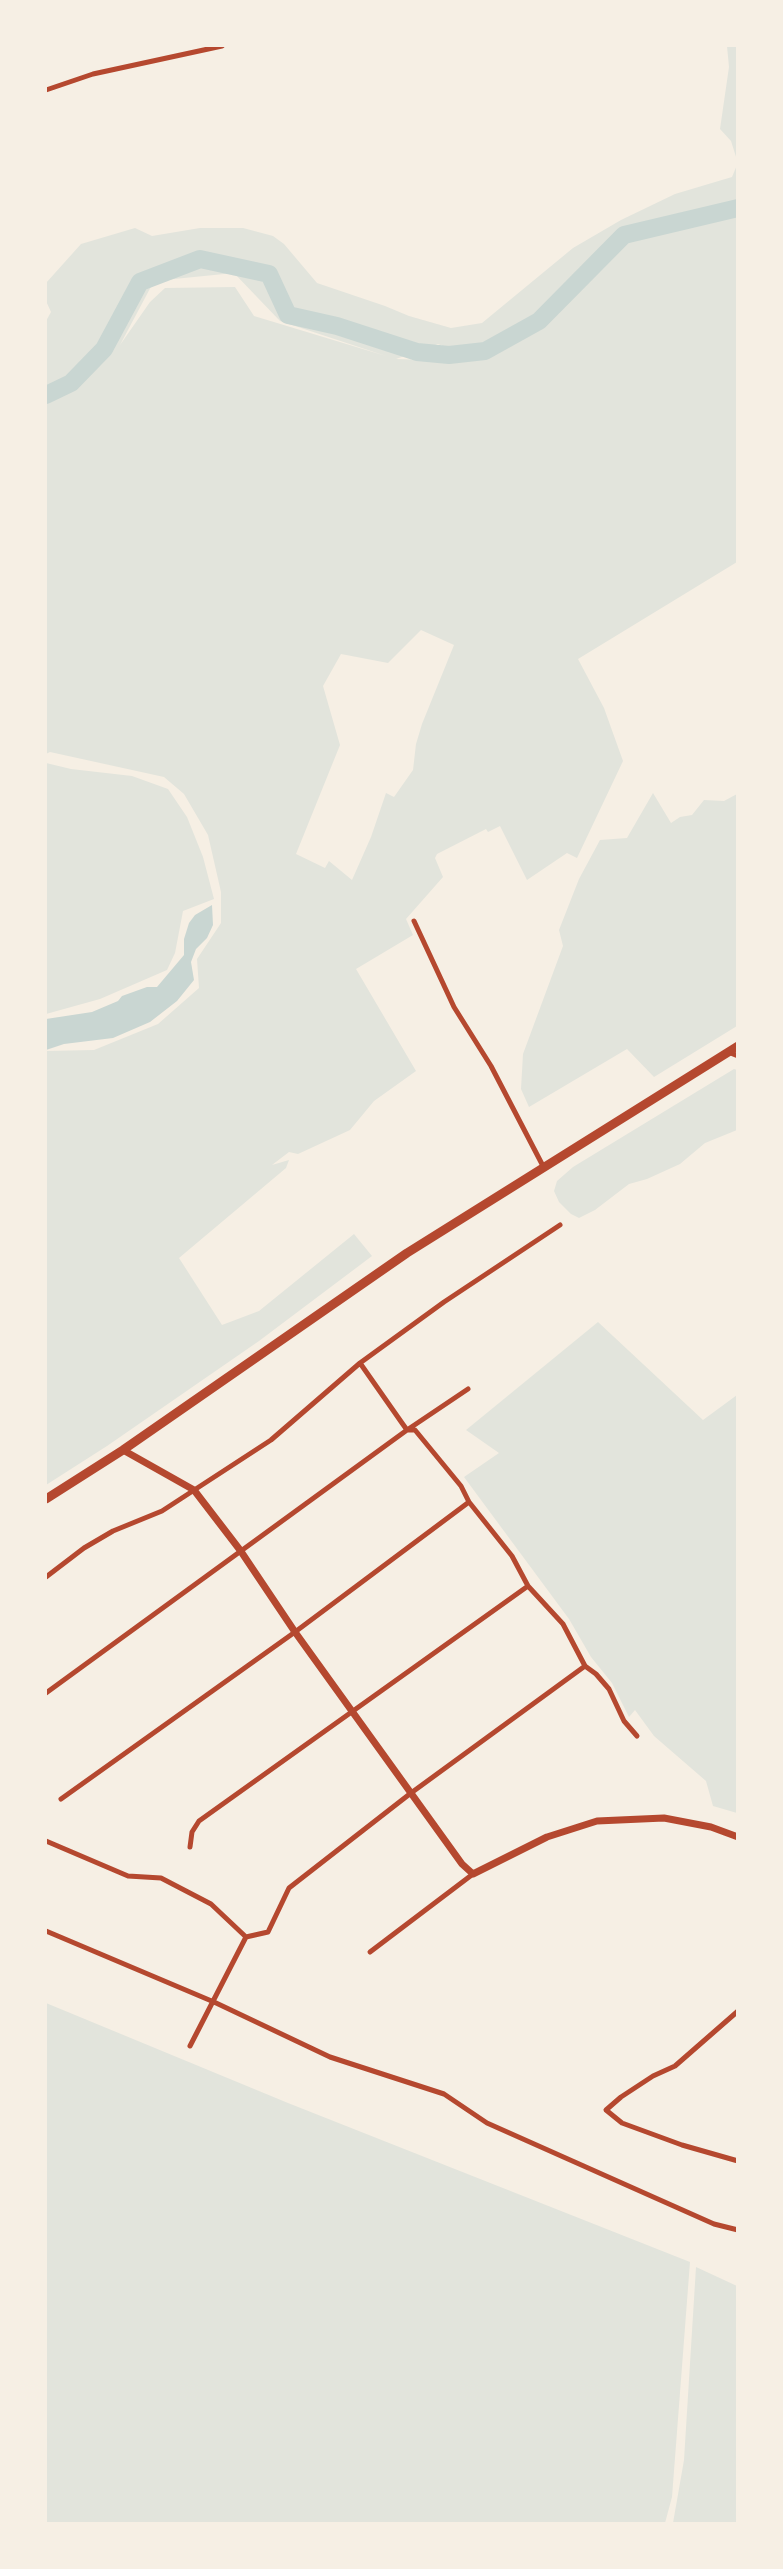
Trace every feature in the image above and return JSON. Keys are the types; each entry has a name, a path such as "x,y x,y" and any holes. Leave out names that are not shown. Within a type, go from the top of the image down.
{"main road":[{"path":"46,1499 123,1450 407,1253 737,1046"}],"street":[{"path":"46,90 93,74 222,46"},
{"path":"414,921 454,1007 491,1066 543,1166"},
{"path":"727,1052 737,1056"},
{"path":"46,1577 84,1548 113,1531 162,1511 271,1440 360,1363 444,1302 560,1225"},
{"path":"360,1363 407,1430"},
{"path":"46,1693 240,1550 468,1389"},
{"path":"407,1430 415,1430 461,1486 469,1502 512,1556 527,1586 563,1624 585,1666 609,1689 624,1721 637,1736"},
{"path":"123,1450 194,1490 240,1550 351,1712 462,1864 473,1874"},
{"path":"61,1799 295,1632 469,1502"},
{"path":"190,1847 192,1832 199,1821 527,1586"},
{"path":"246,1937 268,1932 289,1888 411,1793 585,1666"},
{"path":"370,1952 473,1874 547,1837 597,1821 664,1818 711,1827 737,1838"},
{"path":"46,1841 128,1876 161,1878 211,1905 246,1937"},
{"path":"46,1931 214,2002 330,2057 444,2094 487,2123 714,2224 737,2231"},
{"path":"190,2046 246,1937"},
{"path":"737,2011 675,2066 653,2076 606,2110 622,2123 682,2146 737,2161"}],"shaded area":[{"path":"727,46 737,46 737,160 731,141 720,129 729,67"},
{"path":"737,165 737,562 578,659 604,708 623,761 577,858 567,853 527,880 500,826 488,832 486,829 437,854 435,858 443,877 406,919 413,935 356,969 416,1071 374,1101 350,1130 298,1154 289,1152 272,1165 289,1160 286,1168 179,1258 222,1325 259,1311 354,1234 372,1256 259,1341 46,1485 46,1051 94,1050 158,1024 199,988 197,959 221,923 221,892 208,835 184,794 164,777 50,752 46,754 46,321 51,312 46,301 46,283 81,244 135,228 152,236 200,228 243,228 273,236 284,244 317,283 451,328 482,323 573,248 621,220 675,194 732,177","holes":["234,273 280,321 386,356 254,316 235,287 165,288 150,302 120,345 154,281","438,344 470,358 454,361 396,359","421,630 454,645 422,724 413,770 394,797 386,793 352,880 329,861 325,868 296,854 340,745 323,686 341,654 388,663"]},
{"path":"46,763 71,769 132,776 168,789 187,817 203,857 214,899 183,911 175,953 167,970 100,999 46,1014"},
{"path":"653,793 671,823 680,817 692,815 704,800 724,801 737,794 737,1026 654,1077 627,1049 529,1107 521,1089 523,1054 563,946 559,930 579,879 600,840 627,838"},
{"path":"212,905 213,925 207,938 196,949 191,962 194,980 177,1001 150,1022 113,1038 64,1044 46,1050 46,1019 92,1012 118,1001 122,996 147,987 157,987 184,955 184,939 189,923 195,915"},
{"path":"734,1069 737,1070 737,1130 705,1143 680,1164 629,1184 595,1210 579,1218 559,1202 554,1191 557,1181 573,1167"},
{"path":"598,1322 703,1420 737,1395 737,1813 713,1806 706,1781 654,1736 635,1710 629,1717 612,1683 591,1657 569,1619 464,1477 499,1453 466,1430"},
{"path":"46,2003 288,2103 690,2262 672,2497 665,2523 46,2523"},
{"path":"696,2267 737,2286 737,2523 673,2523 684,2460"}],"waterway":[{"path":"46,395 71,383 104,349 140,282 200,259 269,274 288,315 337,326 417,352 449,355 485,351 539,321 624,235 738,208"}]}
